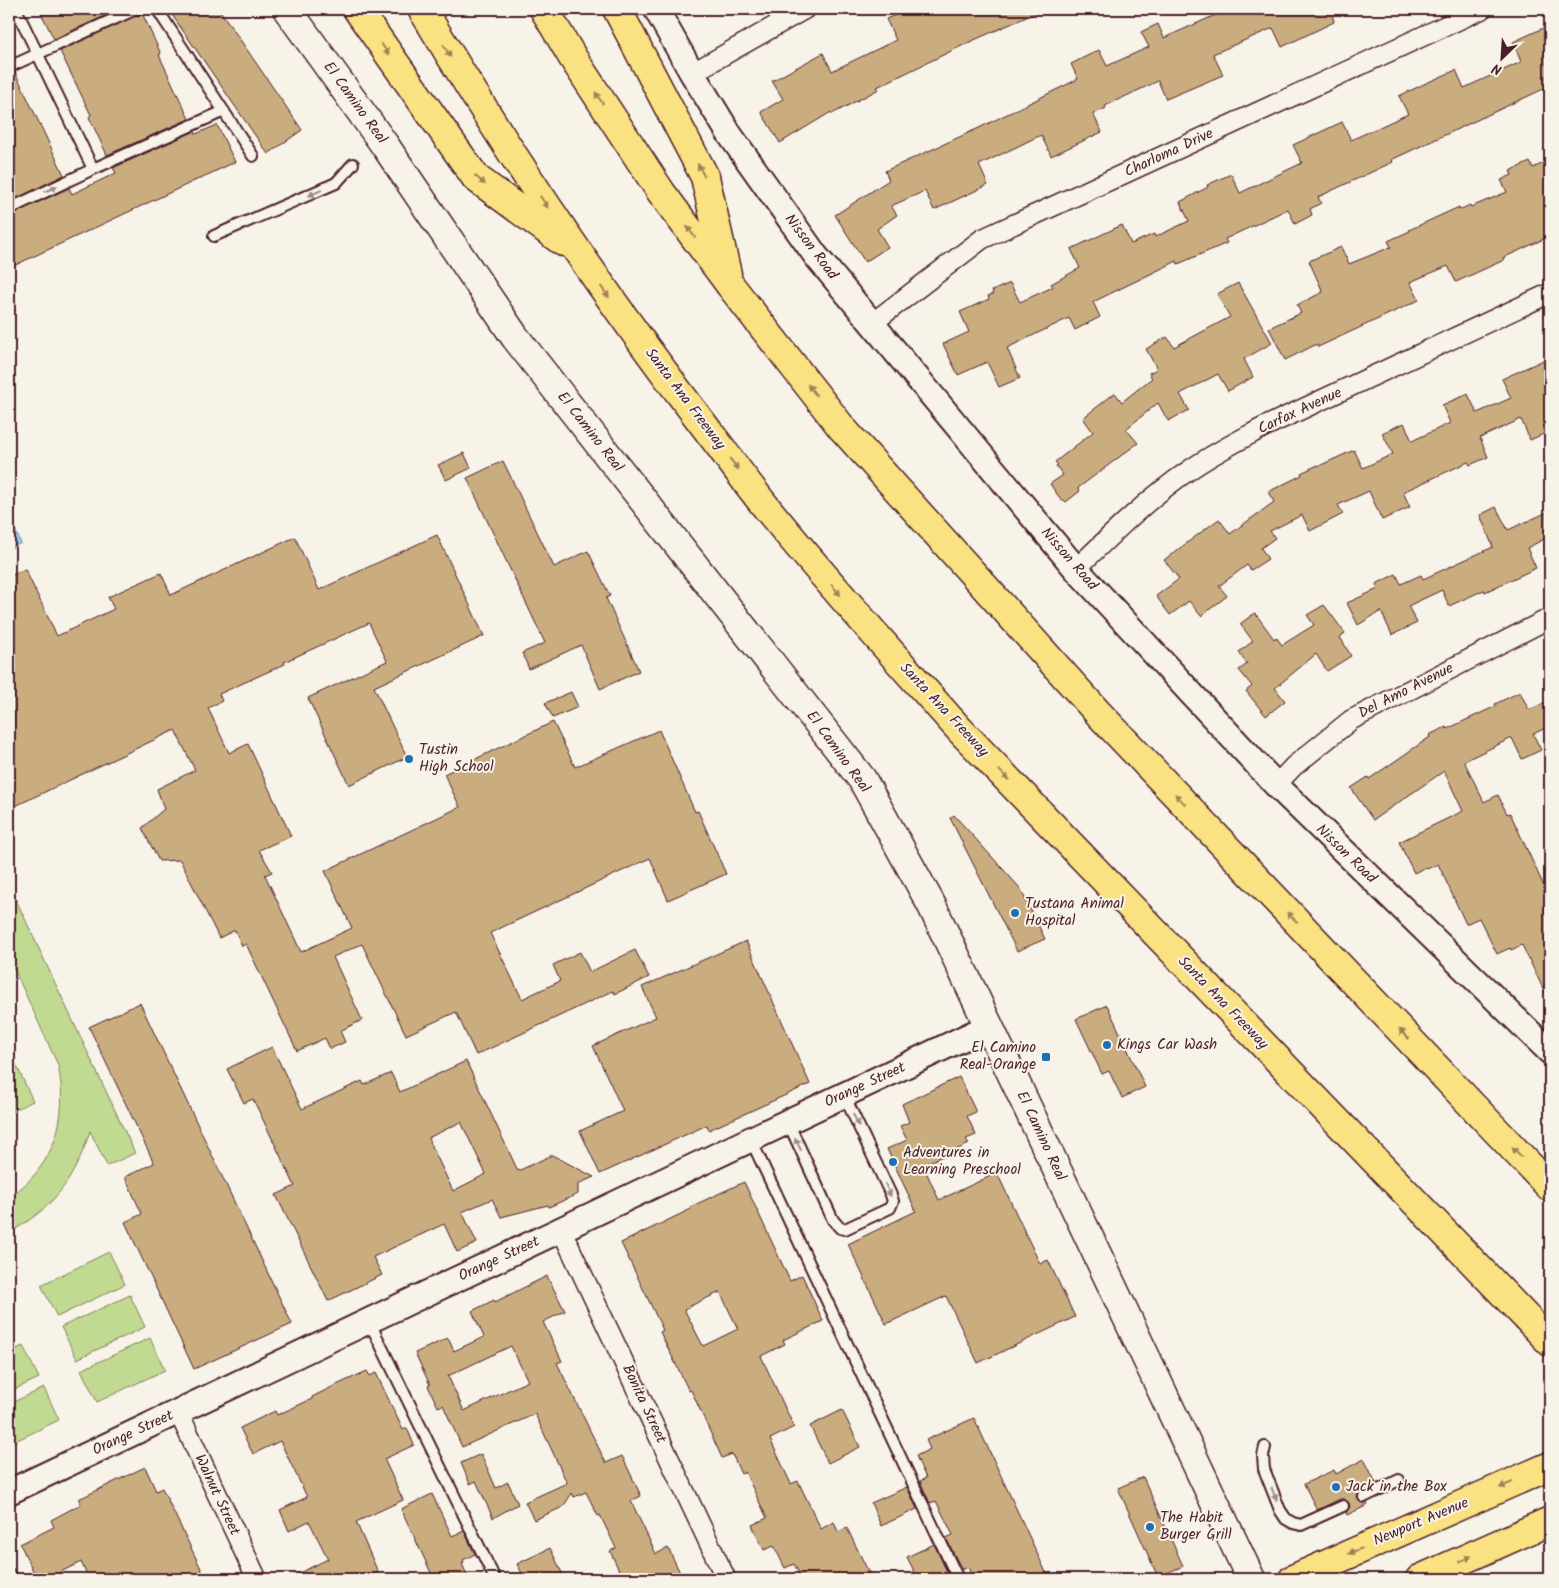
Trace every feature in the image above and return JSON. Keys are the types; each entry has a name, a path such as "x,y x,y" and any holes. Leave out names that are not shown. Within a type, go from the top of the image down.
{"main road":[{"name":"El Camino Real","path":"287,9 384,144 515,337 862,779 931,904 1251,1579"},
{"path":"357,9 476,178 577,252"},
{"name":"Santa Ana Freeway","path":"422,9 463,78 577,252 675,388 766,506 866,625 959,729 1550,1342"},
{"path":"544,9 573,58 661,192 730,285 842,428 1099,714 1550,1187"},
{"path":"617,9 705,177 730,285"},
{"name":"Newport Avenue","path":"1293,1579 1550,1466"},
{"path":"1420,1579 1550,1521"}],"street":[{"name":"Nisson Road","path":"656,9 730,135 816,256 1076,569 1276,785 1550,1052"},
{"path":"692,73 805,9"},
{"name":"Charloma Drive","path":"871,324 982,239 1482,9"},
{"name":"Carfax Avenue","path":"1076,569 1161,490 1219,452 1264,427 1550,293"},
{"name":"Del Amo Avenue","path":"1276,785 1294,766 1351,720 1550,618"},
{"name":"Orange Street","path":"9,1492 989,1026"},
{"name":"Bonita Street","path":"562,1229 726,1579"},
{"name":"Walnut Street","path":"178,1412 257,1579"}],"lane":[{"path":"16,9 93,169"},
{"path":"9,67 136,9"},
{"path":"157,9 253,156"},
{"path":"9,209 93,169 224,111"},
{"path":"214,236 336,183 353,164"},
{"path":"788,1122 833,1220 840,1228 846,1229 890,1208 891,1196 844,1095"},
{"path":"750,1140 958,1579"},
{"path":"369,1321 495,1579"},
{"path":"1265,1447 1263,1456 1264,1469 1280,1510 1286,1519 1301,1525 1343,1506"},
{"path":"1364,1497 1400,1480"},
{"path":"9,1574 11,1579"}],"green space":[{"path":"9,885 135,1153 107,1166 90,1131 77,1164 60,1191 38,1213 9,1233 9,1197 25,1185 38,1171 48,1156 55,1139 59,1122 61,1084 58,1065 9,958"},
{"path":"9,1049 33,1101 9,1113"},
{"path":"109,1252 125,1284 57,1317 41,1285"},
{"path":"130,1295 145,1327 77,1359 61,1327"},
{"path":"150,1338 165,1370 97,1402 81,1370"},
{"path":"23,1346 39,1378 9,1392 9,1352"},
{"path":"44,1388 59,1420 9,1444 9,1404"}],"water":[{"path":"9,516 21,543 9,549"}],"building":[{"path":"39,9 120,9 54,39"},
{"path":"168,9 219,9 302,130 268,154"},
{"path":"909,9 1045,9 974,40 877,87 879,89 832,114 831,112 780,143 761,112 783,99 772,81 823,53 832,71 896,40 886,19"},
{"path":"1229,9 1331,9 1334,22 1282,47 1273,28 1213,54 1223,75 1166,99 1158,81 1105,106 1106,108 1093,114 1102,132 1051,156 1041,135 979,165 988,185 934,210 925,191 891,206 897,215 877,229 888,247 865,262 835,215 889,180 885,171 979,128 1078,79 1071,64 1099,50 1107,66 1149,47 1141,32 1158,24 1164,38"},
{"path":"142,13 189,119 107,155 89,117 91,115 60,51"},
{"path":"1550,25 1550,86 1391,160 1393,162 1318,197 1321,203 1310,209 1312,215 1295,224 1288,209 1225,239 1227,243 1178,264 1177,261 1093,302 1100,317 1075,330 1069,318 1007,348 1020,378 999,387 987,362 958,375 943,344 969,332 960,312 989,299 988,296 993,294 992,291 1010,283 1020,302 1053,287 1051,284 1080,268 1071,249 1122,225 1131,244 1154,234 1155,237 1189,221 1180,202 1208,187 1207,185 1231,174 1240,193 1302,163 1293,145 1342,122 1351,140 1408,114 1399,96 1424,84 1456,70 1464,88 1521,62 1513,42"},
{"path":"15,72 64,175 9,202 9,74"},
{"path":"217,125 235,162 9,268 9,216 69,188 72,194 116,173 113,168 195,131 196,134"},
{"path":"1550,160 1550,236 1456,282 1448,266 1410,282 1419,300 1318,347 1317,344 1285,360 1269,328 1301,313 1297,305 1323,292 1309,261 1341,247 1349,264 1391,247 1388,241 1409,230 1459,207 1459,210 1470,205 1471,207 1507,192 1501,180 1512,175 1510,171 1530,162 1533,168"},
{"path":"1238,283 1272,343 1244,359 1253,377 1228,391 1218,374 1180,394 1189,410 1168,421 1158,403 1126,429 1138,443 1078,488 1080,491 1066,502 1062,501 1050,484 1063,475 1055,462 1093,432 1083,418 1115,393 1122,402 1152,378 1149,373 1157,369 1146,349 1167,337 1174,347 1230,317 1217,294"},
{"path":"1550,357 1550,431 1530,440 1521,419 1480,438 1488,457 1470,465 1468,462 1403,492 1410,507 1382,520 1369,491 1338,505 1343,514 1310,531 1302,515 1270,531 1275,538 1261,548 1268,559 1251,570 1247,565 1219,586 1227,596 1201,616 1189,601 1170,615 1156,596 1179,579 1164,560 1219,519 1230,534 1274,502 1268,492 1302,475 1301,473 1354,450 1363,468 1393,454 1382,433 1404,423 1412,441 1450,423 1442,405 1468,394 1477,413 1511,398 1502,379"},
{"path":"464,453 471,468 446,480 438,465"},
{"path":"503,461 554,567 588,551 610,596 606,598 639,671 600,689 581,645 529,669 522,653 545,643 467,478"},
{"path":"1496,507 1508,530 1550,511 1550,536 1527,548 1536,568 1485,592 1484,590 1449,606 1442,590 1408,606 1417,623 1392,635 1381,611 1358,625 1347,603 1378,589 1376,584 1396,574 1401,584 1421,575 1423,579 1493,547 1480,515"},
{"path":"437,535 484,636 374,687 407,757 349,785 308,698 387,661 369,623 219,694 222,701 208,708 229,753 248,744 291,836 259,850 272,872 265,875 301,952 352,928 325,871 460,807 444,774 553,722 575,767 659,730 695,812 698,811 726,874 668,900 650,858 490,933 522,999 560,981 553,965 580,952 590,972 635,950 649,977 615,994 613,991 476,1055 456,1012 406,1035 362,944 333,957 362,1020 340,1031 345,1042 330,1049 325,1038 297,1051 246,944 242,946 235,930 219,938 180,860 159,861 142,828 164,809 157,789 195,770 175,730 9,809 9,576 25,569 57,636 114,609 108,597 161,573 171,595 295,537 319,590"},
{"path":"1324,605 1345,633 1340,637 1351,656 1327,671 1316,654 1275,688 1285,701 1266,716 1246,691 1252,686 1239,670 1247,664 1239,652 1253,641 1240,624 1255,613 1274,639 1276,637 1282,645 1314,625 1307,615"},
{"path":"571,692 578,707 553,718 545,703"},
{"path":"1520,692 1529,710 1550,700 1550,726 1533,734 1541,750 1522,759 1512,738 1464,761 1484,802 1498,795 1507,814 1510,813 1550,899 1550,1003 1522,945 1497,954 1479,918 1466,924 1438,864 1414,873 1399,842 1463,811 1444,771 1373,820 1351,788 1368,777 1369,779 1430,737 1429,735 1446,727 1447,729 1496,706 1495,704"},
{"name":"Tustana Animal Hospital","path":"954,815 1020,888 1045,939 1017,951 950,818"},
{"path":"746,941 810,1084 709,1130 707,1125 600,1174 580,1131 623,1111 593,1046 656,1017 642,987"},
{"path":"140,1003 292,1324 194,1369 125,1222 142,1214 125,1177 154,1163 89,1027"},
{"name":"Kings Car Wash","path":"1107,1005 1145,1087 1122,1098 1109,1071 1102,1074 1076,1019"},
{"path":"272,1047 302,1109 362,1081 364,1085 391,1073 400,1092 466,1061 518,1171 552,1155 594,1177 578,1184 578,1194 549,1207 548,1205 501,1217 492,1199 462,1212 477,1243 457,1252 444,1224 373,1257 382,1275 328,1301 276,1195 295,1186 253,1099 244,1103 227,1069","holes":["461,1122 486,1174 453,1191 428,1138"]},
{"path":"959,1077 976,1112 967,1116 976,1135 966,1139 969,1144 923,1165 939,1200 997,1173 1040,1264 1048,1260 1075,1317 978,1363 946,1296 886,1324 848,1244 916,1211 887,1149 907,1140 900,1126 909,1122 902,1104"},
{"path":"744,1182 790,1281 802,1275 823,1321 783,1340 785,1344 761,1356 794,1427 770,1439 791,1484 798,1481 821,1529 834,1522 838,1532 847,1528 872,1579 802,1579 794,1564 785,1568 774,1546 764,1550 752,1525 767,1518 745,1472 741,1474 732,1454 722,1458 691,1390 689,1391 660,1332 663,1330 621,1243 691,1209 690,1207","holes":["720,1292 738,1329 703,1346 684,1309"]},
{"path":"547,1276 565,1311 543,1322 562,1361 557,1363 606,1463 622,1456 641,1496 631,1501 656,1554 668,1548 683,1579 623,1579 610,1551 616,1548 586,1492 574,1497 572,1493 563,1507 534,1520 525,1502 567,1483 535,1414 462,1447 443,1405 438,1407 415,1353 448,1338 454,1351 484,1337 472,1311 494,1300 495,1302","holes":["511,1346 528,1381 464,1411 448,1376"]},
{"path":"367,1371 370,1376 376,1373 403,1430 407,1428 414,1445 384,1459 403,1500 356,1522 378,1572 363,1579 287,1579 328,1559 309,1521 289,1531 280,1510 307,1497 280,1441 253,1454 240,1428 275,1411 277,1415"},
{"path":"842,1410 860,1447 828,1463 810,1426"},
{"path":"974,1418 1049,1579 973,1579 968,1567 962,1570 946,1538 953,1535 936,1501 930,1503 920,1481 926,1478 916,1456 930,1449 926,1440"},
{"path":"481,1454 496,1488 508,1482 518,1504 493,1518 476,1481 470,1484 461,1463"},
{"name":"Jack in the Box","path":"1364,1459 1376,1483 1361,1490 1357,1497 1360,1502 1367,1503 1368,1505 1347,1515 1346,1512 1350,1507 1349,1503 1344,1499 1340,1499 1317,1510 1304,1484 1334,1470 1336,1474"},
{"path":"145,1467 156,1491 162,1488 206,1579 89,1579 81,1562 46,1579 37,1579 20,1544 54,1527 51,1520 81,1504 79,1499"},
{"name":"The Habit Burger Grill","path":"1143,1477 1183,1566 1158,1577 1118,1488"},
{"path":"907,1487 917,1509 881,1526 871,1503"},
{"path":"432,1494 452,1536 464,1531 475,1554 463,1560 464,1563 462,1564 469,1579 434,1579 401,1509"},
{"path":"934,1544 949,1576 942,1579 918,1579 907,1557"},
{"path":"550,1548 565,1579 525,1579 517,1564"}],"place":[{"name":"Tustin High School","path":"409,759"},
{"name":"Tustana Animal Hospital","path":"1015,913"},
{"name":"Kings Car Wash","path":"1107,1045"},
{"name":"El Camino Real-Orange","path":"1046,1057"},
{"name":"Adventures in Learning Preschool","path":"893,1162"},
{"name":"Jack in the Box","path":"1336,1487"},
{"name":"The Habit Burger Grill","path":"1150,1527"}]}
